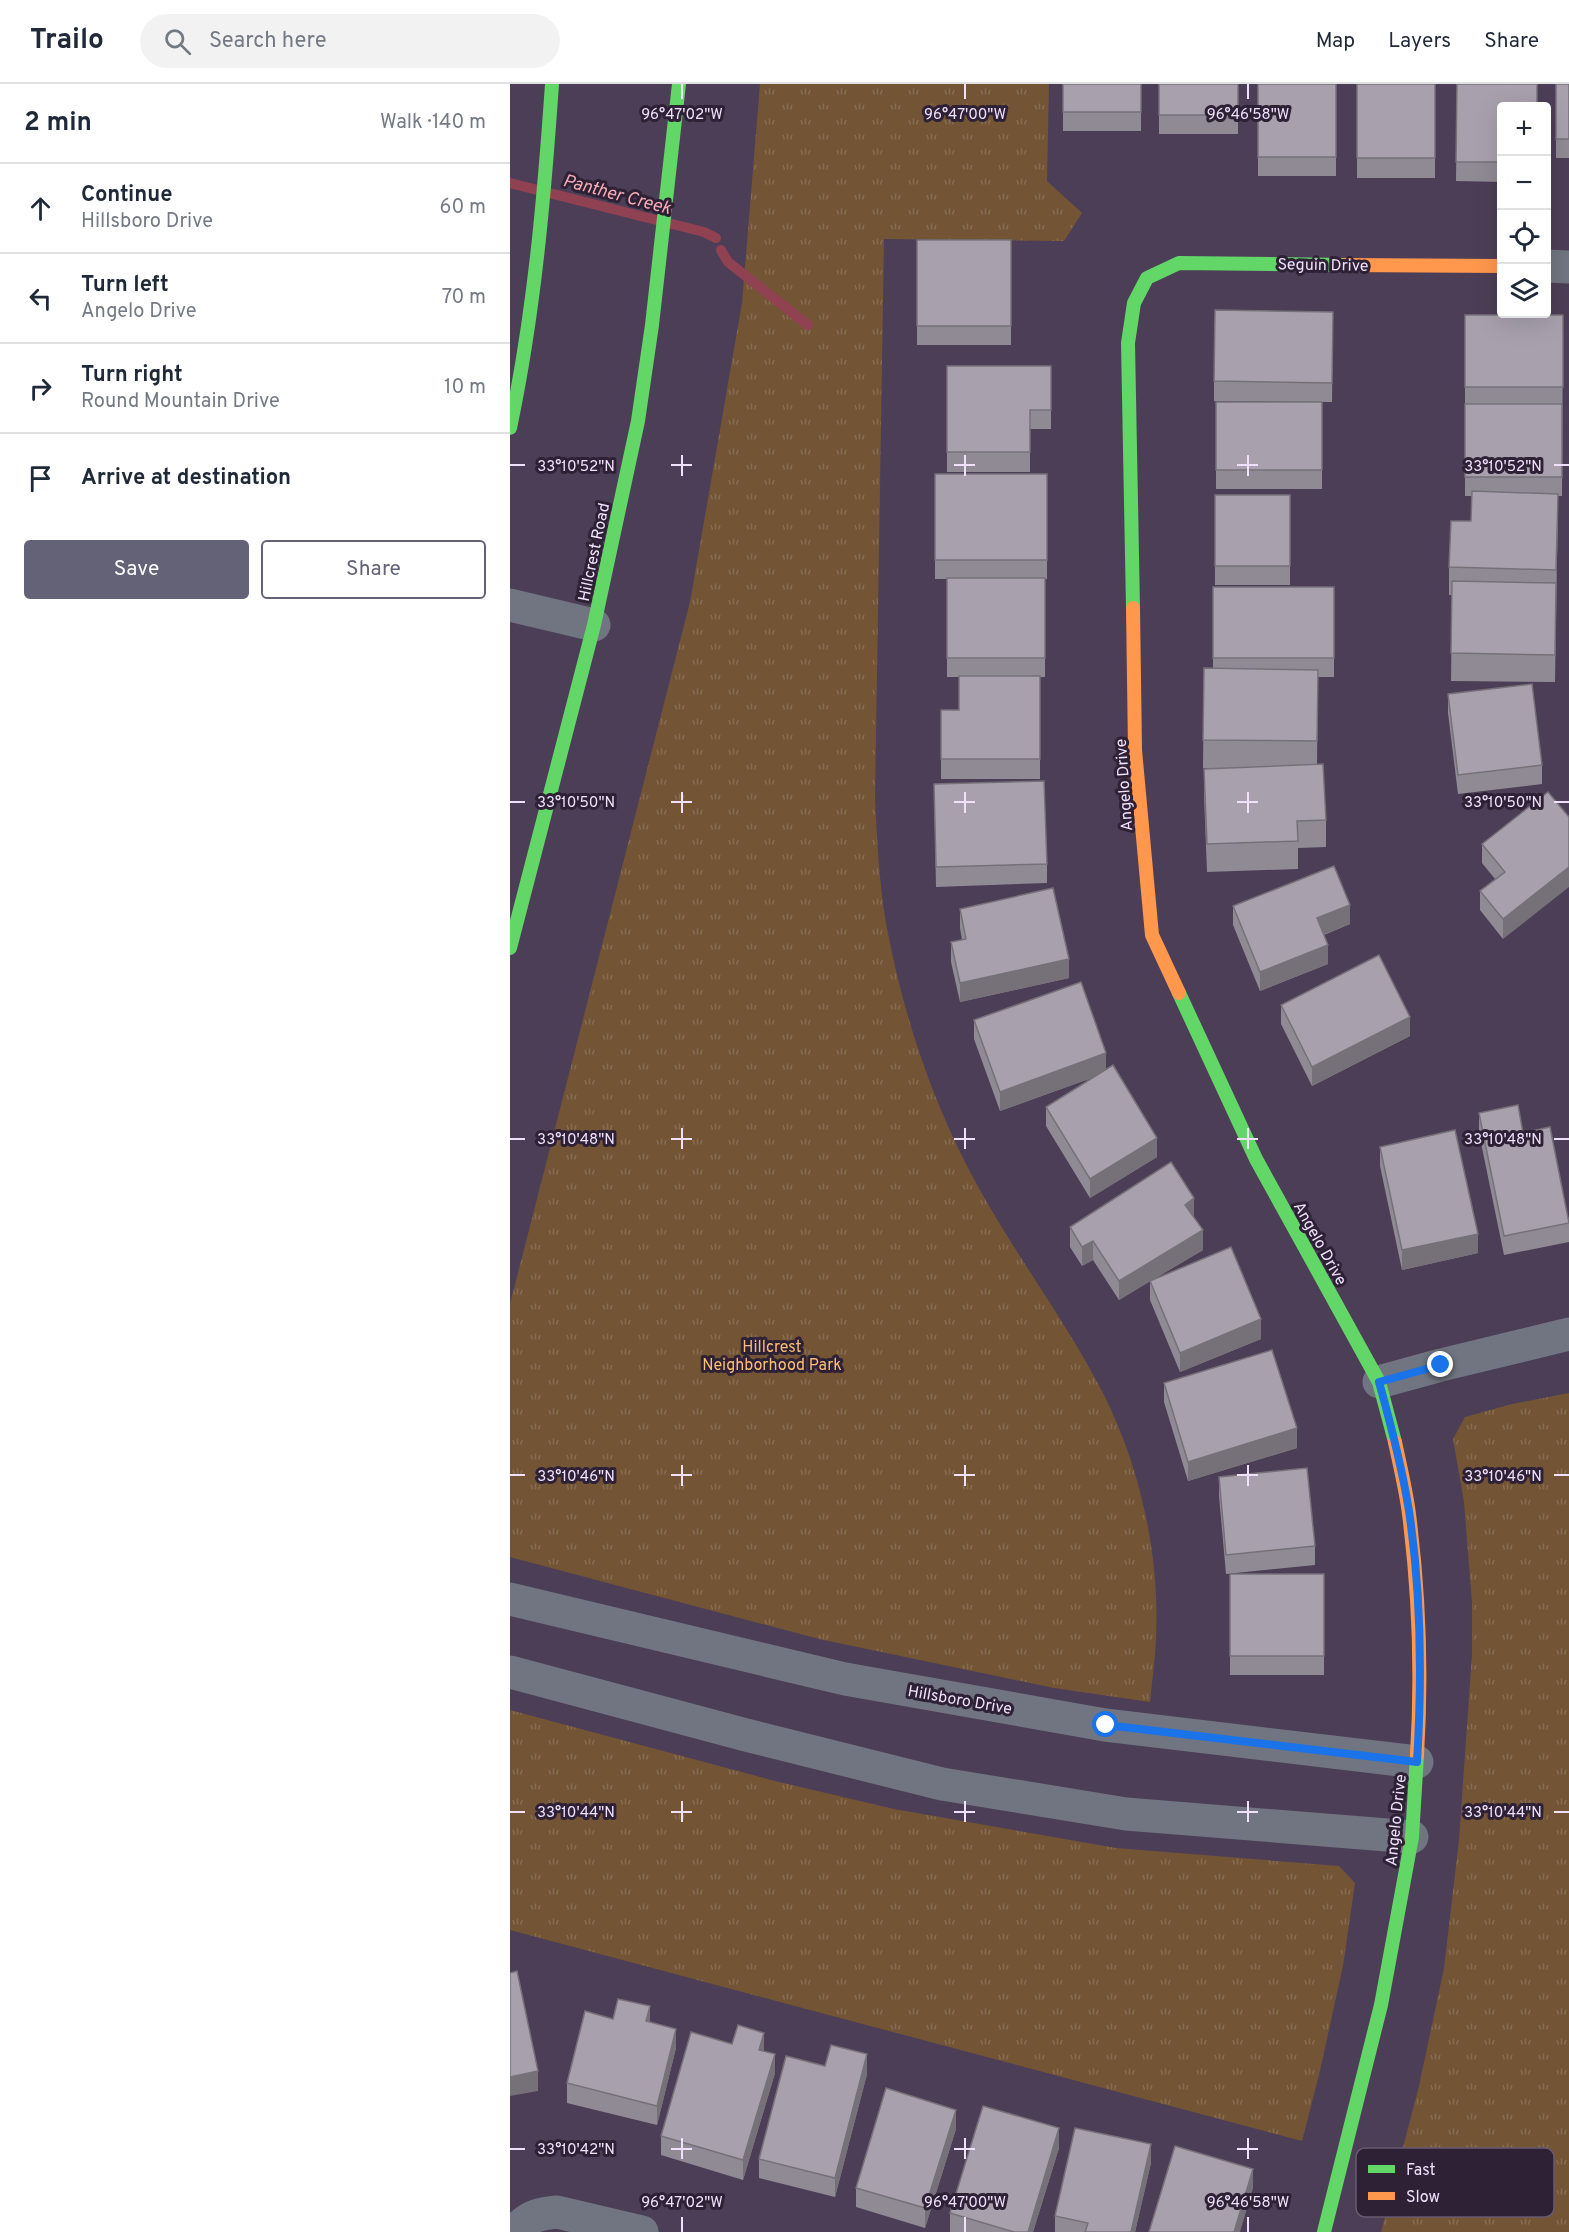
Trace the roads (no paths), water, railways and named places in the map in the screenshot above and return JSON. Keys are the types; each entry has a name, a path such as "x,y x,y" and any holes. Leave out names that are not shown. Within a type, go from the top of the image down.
{"street":[{"path":"510,428 522,378 531,312 552,84"},
{"name":"Hillcrest Road","path":"510,948 594,625 638,421 652,325 679,84"},
{"name":"Seguin Drive","path":"1147,278 1179,263 1497,266"},
{"path":"1551,267 1569,267"},
{"name":"Angelo Drive","path":"1147,278 1134,303 1128,343 1136,750 1152,935 1256,1159 1379,1382 1395,1440 1409,1511 1416,1575 1419,1723 1412,1837 1381,2005 1323,2232"},
{"path":"510,605 594,625"},
{"path":"1379,1382 1569,1334"},
{"name":"Hillsboro Drive","path":"510,1599 845,1678 958,1699 1106,1725 1417,1762"},
{"path":"510,1672 942,1784 1126,1814 1412,1837"},
{"path":"520,2225 542,2214 557,2212 642,2232"}],"waterway":[{"name":"Panther Creek","path":"510,183 704,232 716,238"},
{"name":"Panther Creek","path":"721,250 728,262 808,325"}],"park label":[{"name":"Hillcrest Neighborhood Park","path":"772,1355"}]}
